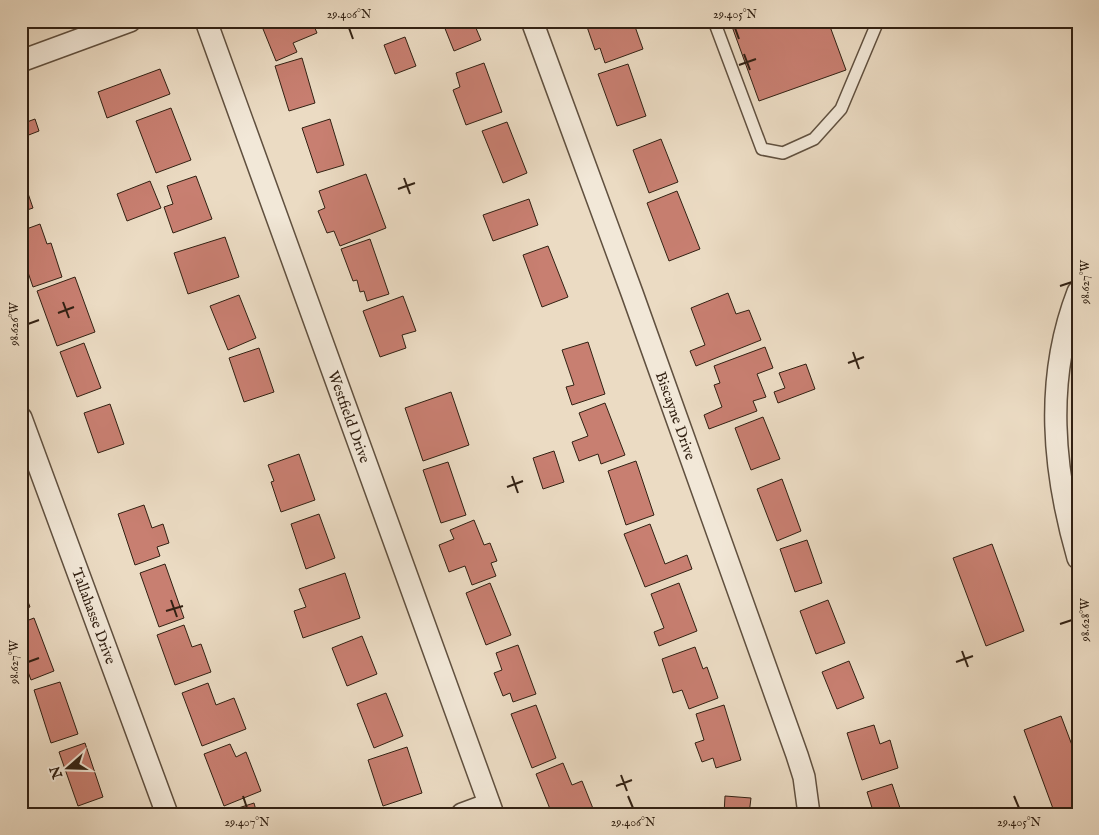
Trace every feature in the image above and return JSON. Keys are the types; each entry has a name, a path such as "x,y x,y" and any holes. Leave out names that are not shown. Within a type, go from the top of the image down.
{"street":[{"path":"21,61 130,21"},
{"name":"Westfield Drive","path":"206,21 491,809"},
{"name":"Biscayne Drive","path":"532,21 798,756 804,777 809,814"},
{"path":"1078,292 1065,336 1058,375 1056,436 1059,478 1067,520 1078,558"},
{"name":"Tallahasse Drive","path":"21,418 167,814"},
{"path":"462,814 491,809"}],"lane":[{"path":"714,21 762,149 783,153 814,139 841,109 878,21"}],"building":[{"path":"267,21 312,21 317,33 293,43 297,52 276,61 261,24"},
{"path":"442,21 473,21 481,40 454,51"},
{"path":"585,21 633,21 643,49 605,63 600,48 595,50"},
{"path":"730,21 828,21 846,70 759,101"},
{"path":"405,37 416,66 395,74 384,45"},
{"path":"302,58 315,103 289,111 275,66"},
{"path":"484,63 502,112 466,125 453,90 460,87 456,73"},
{"path":"628,64 646,116 617,126 598,74"},
{"path":"160,69 170,94 107,118 98,92"},
{"path":"171,108 191,160 156,173 136,121"},
{"path":"21,116 24,123 35,119 39,131 21,138"},
{"path":"330,119 344,165 317,173 302,128"},
{"path":"507,122 527,173 503,183 482,131"},
{"path":"661,139 678,182 649,193 633,150"},
{"path":"21,173 33,208 21,212"},
{"path":"366,174 386,228 340,246 334,231 327,233 318,211 325,208 319,191"},
{"path":"196,176 212,219 173,233 164,207 173,204 167,186"},
{"path":"150,181 161,208 127,221 117,194"},
{"path":"677,191 700,249 669,261 647,203"},
{"path":"529,199 538,225 493,241 483,215"},
{"path":"40,224 47,244 51,243 62,277 33,287 21,252 21,231"},
{"path":"225,237 239,277 188,294 174,253"},
{"path":"370,239 389,294 367,301 364,291 360,292 357,280 353,281 341,249"},
{"path":"548,246 568,297 542,307 523,255"},
{"path":"75,277 95,332 57,346 37,291"},
{"path":"728,293 736,314 749,310 761,340 696,366 690,351 705,345 691,308"},
{"path":"239,295 256,338 228,350 210,306"},
{"path":"403,296 416,331 402,335 406,348 380,357 363,311"},
{"path":"588,342 605,394 572,405 566,387 574,385 562,350"},
{"path":"84,343 101,388 77,397 60,352"},
{"path":"765,347 773,368 757,374 766,397 753,401 757,411 709,429 704,415 722,407 714,385 720,383 714,366"},
{"path":"259,348 274,392 244,402 229,358"},
{"path":"806,364 815,389 778,403 774,392 785,388 779,373"},
{"path":"451,392 469,445 423,461 405,408"},
{"path":"605,403 625,455 601,464 598,454 579,461 572,442 588,436 579,413"},
{"path":"110,404 124,444 98,453 84,413"},
{"path":"763,417 780,459 751,470 735,428"},
{"path":"554,451 564,482 543,489 533,458"},
{"path":"299,454 315,500 281,512 271,482 274,481 268,465"},
{"path":"636,461 654,515 626,525 608,471"},
{"path":"448,462 466,515 441,523 423,470"},
{"path":"782,479 801,531 777,541 757,489"},
{"path":"144,505 152,528 163,524 169,543 157,547 160,556 135,565 118,514"},
{"path":"319,514 335,558 306,569 291,524"},
{"path":"474,520 484,545 490,543 497,561 491,563 496,576 472,585 465,566 449,572 439,545 454,539 450,530"},
{"path":"650,524 665,564 687,555 692,569 645,587 624,534"},
{"path":"807,540 822,583 795,592 780,549"},
{"path":"992,544 1024,631 986,646 953,558"},
{"path":"165,564 184,618 159,627 140,573"},
{"path":"345,573 360,618 303,638 294,611 306,607 299,589"},
{"path":"21,583 30,607 21,610"},
{"path":"490,583 511,635 486,645 466,593"},
{"path":"679,583 697,631 659,646 654,632 664,628 651,594"},
{"path":"828,600 845,643 816,654 800,611"},
{"path":"34,618 54,671 31,680 27,669 21,671 21,623"},
{"path":"184,625 192,647 201,644 211,672 175,685 157,635"},
{"path":"362,636 377,674 347,686 332,648"},
{"path":"518,645 536,694 513,702 510,693 503,696 494,673 502,670 496,653"},
{"path":"695,647 703,669 707,667 718,698 689,709 682,690 673,693 662,659"},
{"path":"849,661 864,698 837,709 822,672"},
{"path":"60,682 78,734 51,743 34,690"},
{"path":"208,683 216,705 234,698 246,729 202,746 182,693"},
{"path":"386,693 403,736 374,748 357,704"},
{"path":"536,705 556,758 532,768 511,714"},
{"path":"724,705 741,760 716,768 713,758 702,762 695,743 704,740 696,714"},
{"path":"1061,716 1078,761 1078,814 1055,814 1024,730"},
{"path":"874,725 880,744 890,740 898,768 862,780 847,733"},
{"path":"85,743 103,797 78,806 59,752"},
{"path":"230,744 236,757 246,752 261,791 224,806 204,754"},
{"path":"407,747 422,793 383,806 368,760"},
{"path":"563,763 572,785 582,781 594,811 588,814 552,814 536,774"},
{"path":"892,784 902,814 874,814 867,792"},
{"path":"725,796 751,798 749,814 724,814"},
{"path":"254,803 257,814 229,814 229,811"},
{"path":"104,808 106,814 88,814"}]}
